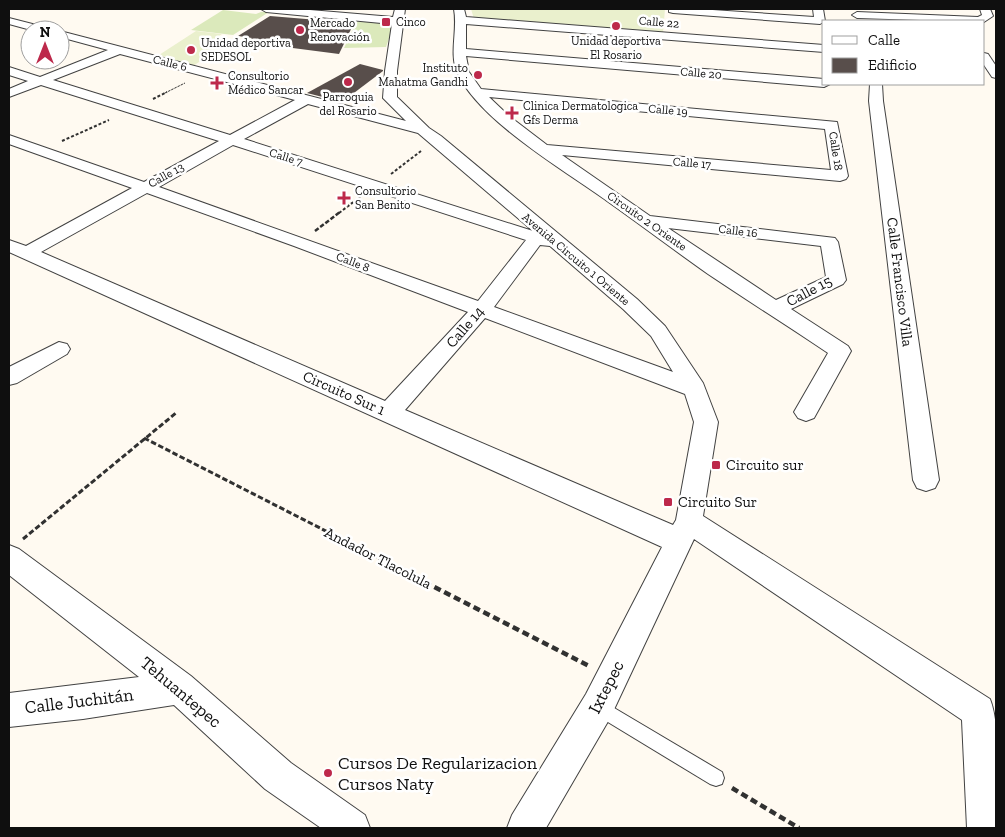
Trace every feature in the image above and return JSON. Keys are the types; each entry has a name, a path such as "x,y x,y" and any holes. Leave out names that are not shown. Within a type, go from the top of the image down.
{"street":[{"path":"274,9 400,15"},
{"path":"673,21 820,21 818,9"},
{"path":"946,9 953,20"},
{"path":"857,15 980,20 988,16 985,9"},
{"name":"Calle 22","path":"461,14 673,21 822,49"},
{"name":"Circuito 2 Oriente","path":"461,14 459,52 463,72 475,92 544,149 731,280 777,308 840,351 806,412"},
{"name":"Avenida Circuito 1 Oriente","path":"400,15 391,71 390,98 424,131 436,139 630,304 658,331 695,390 706,422 684,531"},
{"name":"Calle 6","path":"70,37 424,131"},
{"path":"9,92 119,50"},
{"name":"Calle 20","path":"459,52 822,83"},
{"name":"Calle 7","path":"9,71 537,237 562,247"},
{"name":"Calle Francisco Villa","path":"876,85 876,101 926,480"},
{"name":"Calle 19","path":"475,92 832,125"},
{"name":"Calle 13","path":"18,249 145,187 307,99"},
{"name":"Calle 18","path":"832,125 840,176"},
{"name":"Calle 8","path":"9,139 145,187 695,390"},
{"name":"Calle 17","path":"544,149 840,176"},
{"name":"Calle 16","path":"647,220 829,242"},
{"name":"Calle 14","path":"388,413 481,310 537,237"},
{"name":"Calle 15","path":"777,308 836,280 829,242"},
{"name":"Circuito Sur 1","path":"18,249 388,413 684,531 987,708"},
{"path":"9,377 60,349"},
{"name":"Ixtepec","path":"525,828 605,692 684,531"},
{"name":"Tehuantepec","path":"12,551 179,688 278,776 352,828"},
{"name":"Calle Juchitán","path":"9,710 83,702 179,688"},
{"path":"986,828 987,708"}],"lane":[{"path":"605,692 716,778"}],"path":[{"path":"12,551 176,412"},
{"name":"Andador Tlacolula","path":"144,438 605,692"},
{"path":"716,778 799,828"}],"green space":[{"name":"Unidad deportiva El Rosario","path":"471,9 665,9 663,33 474,19"},
{"path":"223,10 256,14 269,12 233,35 191,30"},
{"path":"360,21 394,24 386,47 344,48 356,23"},
{"name":"Unidad deportiva SEDESOL","path":"196,31 222,34 208,43 223,46 193,66 159,55"}],"building":[{"name":"Mercado Renovación","path":"270,16 354,23 339,54 246,42 252,38 238,36"},
{"name":"Parroquia del Rosario","path":"360,64 383,71 342,102 307,93"}],"place":[{"name":"Cinco","path":"386,22"},
{"name":"Unidad deportiva El Rosario","path":"616,26"},
{"name":"Mercado Renovación","path":"300,30"},
{"name":"Unidad deportiva SEDESOL","path":"191,50"},
{"name":"Instituto Mahatma Gandhi","path":"478,75"},
{"name":"Parroquia del Rosario","path":"348,82"},
{"name":"Consultorio Médico Sancar","path":"217,83"},
{"name":"Clinica Dermatologica Gfs Derma","path":"512,113"},
{"name":"Consultorio San Benito","path":"344,198"},
{"name":"Circuito sur","path":"716,465"},
{"name":"Circuito Sur","path":"668,502"},
{"name":"Cursos De Regularizacion Cursos Naty","path":"328,773"}]}
